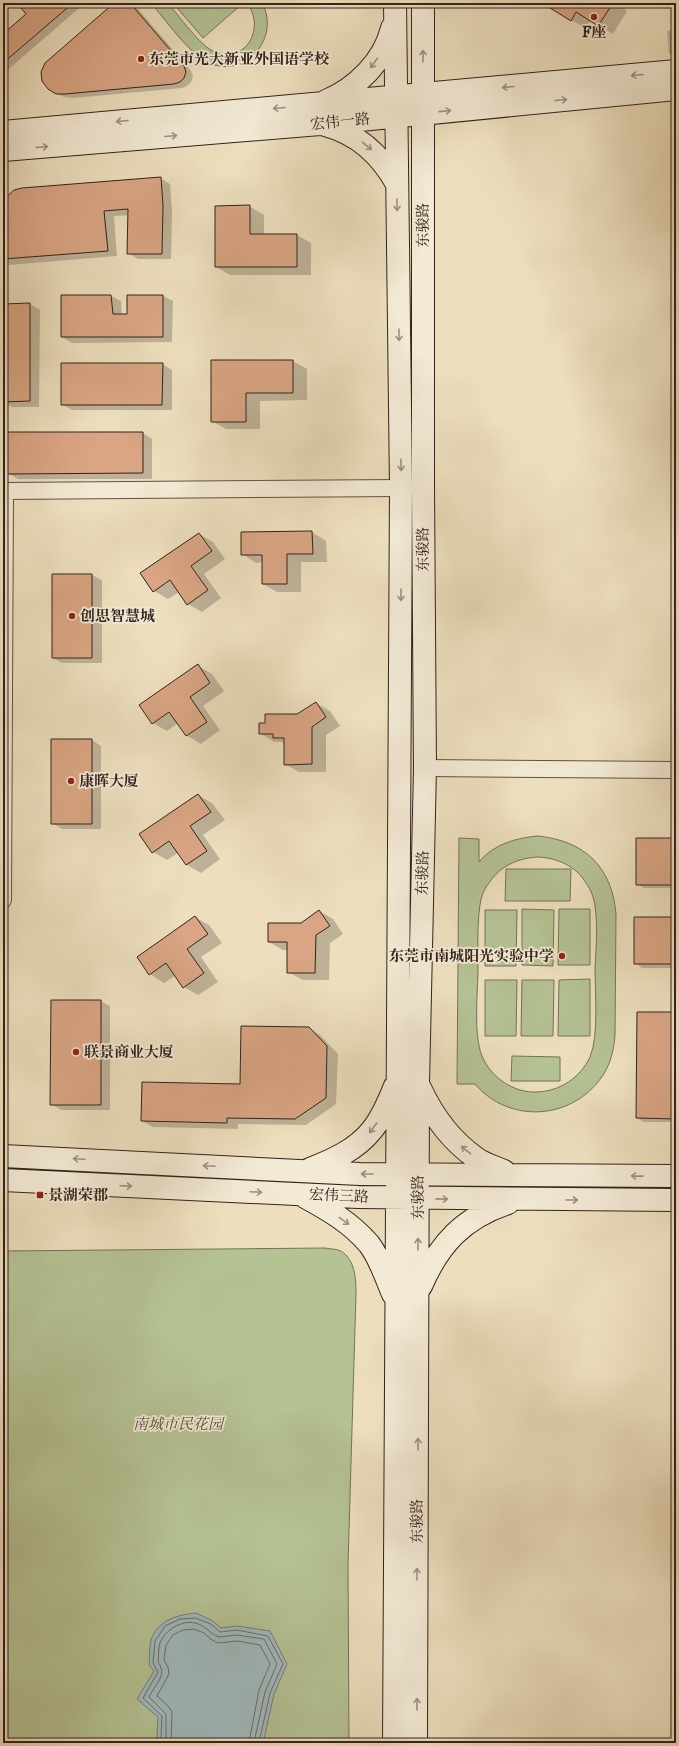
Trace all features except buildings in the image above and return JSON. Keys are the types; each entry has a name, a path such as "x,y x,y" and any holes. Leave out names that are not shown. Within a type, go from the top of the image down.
{"street":[{"name":"东骏路","path":"394,1743 396,1301 408,1198 418,1174 418,1084 425,768 423,485 423,3"},
{"name":"东骏路","path":"395,9 401,488 397,1174 408,1198 418,1293 416,1743"},
{"path":"395,9 391,32 375,64 350,88 334,98 319,114 336,128 352,135 366,145 378,156 397,184"},
{"name":"宏伟一路","path":"3,150 319,114 423,104 676,71"},
{"name":"宏伟一路","path":"423,104 676,89"},
{"name":"宏伟一路","path":"3,132 319,114"},
{"path":"3,900 4,491 401,488"},
{"path":"425,768 676,770"},
{"path":"306,1171 333,1160 352,1149 373,1130 397,1082"},
{"path":"418,1084 430,1110 450,1137 476,1159 512,1174"},
{"name":"宏伟三路","path":"3,1156 397,1174 676,1176"},
{"name":"宏伟三路","path":"3,1180 408,1198 676,1200"},
{"path":"298,1194 329,1210 348,1223 369,1245 382,1268 396,1301"},
{"path":"418,1293 430,1264 447,1242 470,1221 493,1208 521,1199"}],"green space":[{"path":"151,3 168,3 196,37 209,49 215,52 226,54 236,53 244,48 250,41 254,23 252,13 247,3 262,3 267,16 267,29 263,41 256,52 247,60 236,65 223,66 209,63 186,45"},
{"path":"173,3 242,3 242,4 203,38"},
{"path":"538,836 555,839 582,850 593,859 602,870 609,883 616,914 615,1035 613,1052 609,1063 601,1078 588,1092 573,1102 557,1109 540,1112 522,1111 505,1106 489,1097 475,1084 457,1084 459,838 479,839 479,862 498,846 514,840","holes":["538,857 559,861 577,872 591,891 595,903 597,930 595,969 596,1026 593,1048 590,1057 575,1077 554,1089 528,1092 512,1087 497,1077 486,1064 479,1047 477,1024 478,920 480,902 483,893 487,885 498,872 510,864 523,859"]},
{"path":"506,869 571,869 570,901 505,901"},
{"path":"522,909 554,910 553,966 522,965"},
{"path":"559,909 590,909 590,965 558,965"},
{"path":"485,910 517,910 516,966 485,966"},
{"path":"590,979 590,1036 558,1036 559,980"},
{"path":"485,980 517,980 516,1036 485,1036"},
{"path":"522,980 554,980 553,1036 521,1036"},
{"path":"512,1056 560,1057 560,1081 511,1081"},
{"name":"南城市民花园","path":"325,1248 341,1251 346,1255 354,1270 356,1287 348,1565 349,1743 3,1743 3,1251"}],"water":[{"path":"196,1613 213,1621 221,1628 237,1626 270,1631 287,1664 274,1694 264,1739 266,1743 153,1743 157,1737 158,1717 137,1699 154,1671 149,1665 151,1640 154,1633 163,1623 175,1617"}],"place":[{"name":"F座","path":"594,17"},
{"name":"东莞市光大新亚外国语学校","path":"141,59"},
{"name":"创思智慧城","path":"72,616"},
{"name":"康晖大厦","path":"71,781"},
{"name":"东莞市南城阳光实验中学","path":"562,956"},
{"name":"联景商业大厦","path":"76,1052"},
{"name":"景湖荣郡","path":"40,1195"}]}
